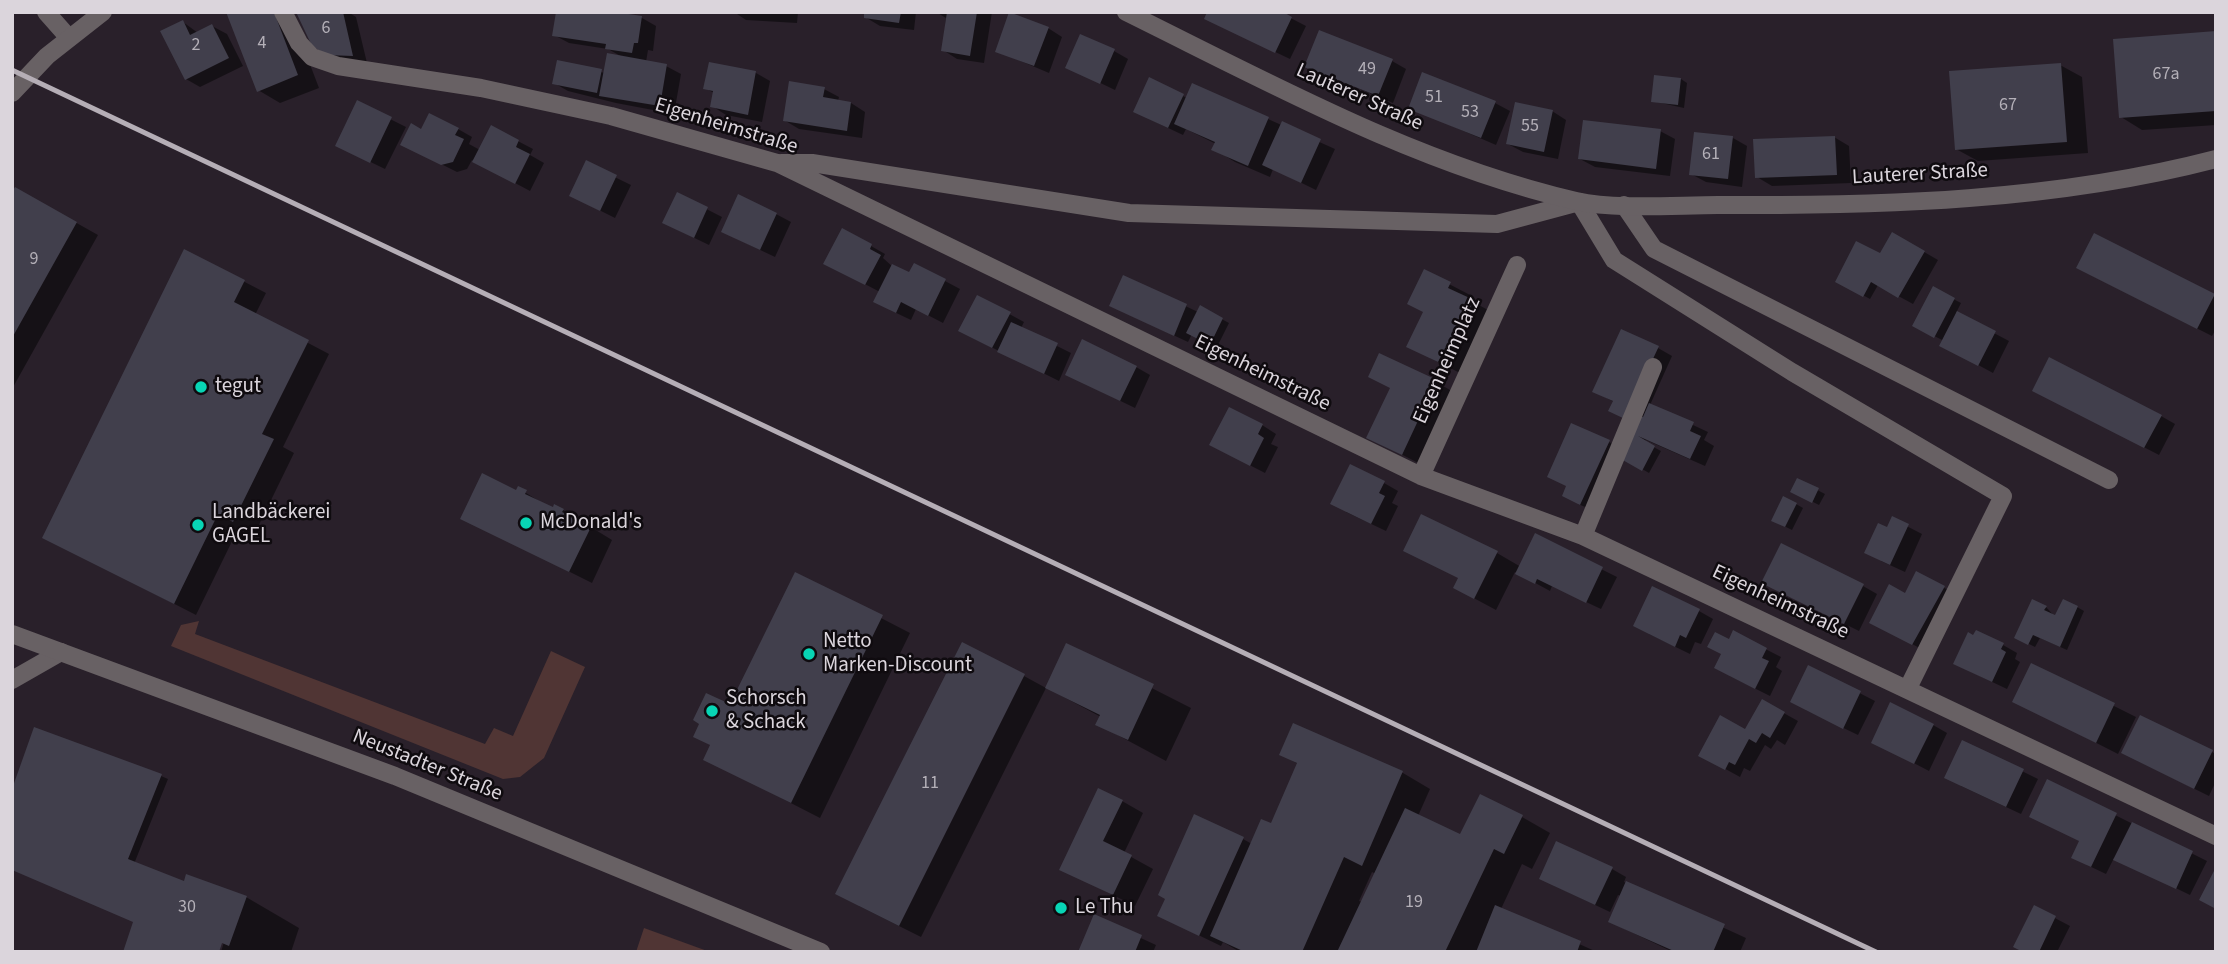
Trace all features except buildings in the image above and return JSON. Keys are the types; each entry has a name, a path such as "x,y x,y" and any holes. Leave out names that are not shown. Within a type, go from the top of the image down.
{"street":[{"path":"46,12 69,38"},
{"path":"12,93 69,38 103,12"},
{"name":"Eigenheimstraße","path":"283,12 299,43 312,57 338,66 481,88 611,116 777,163 1421,476 1583,536 2216,836"},
{"name":"Lauterer Straße","path":"1126,12 1363,128 1478,173 1579,202 1624,205 1774,205 2062,190 2174,170 2216,159"},
{"path":"777,163 811,163 998,194 1143,213 1497,224 1579,202 1614,260 1791,372 2003,496 1908,688"},
{"path":"1624,205 1654,249 2109,480"},
{"name":"Eigenheimplatz","path":"1421,476 1517,265"},
{"path":"1583,536 1653,367"},
{"name":"Neustadter Straße","path":"12,634 395,776 821,952"},
{"path":"12,680 61,652"}],"shaded area":[{"path":"199,621 195,634 485,744 494,728 513,736 551,651 585,667 544,758 520,777 503,779 171,646 181,625"},
{"path":"644,928 710,952 636,952"}],"railway":[{"path":"12,70 1876,952"}],"place":[{"name":"tegut","path":"201,387"},
{"name":"McDonald's","path":"526,523"},
{"name":"Landbäckerei GAGEL","path":"198,525"},
{"name":"Netto Marken-Discount","path":"809,654"},
{"name":"Schorsch & Schack","path":"712,711"},
{"name":"Le Thu","path":"1061,908"}]}
